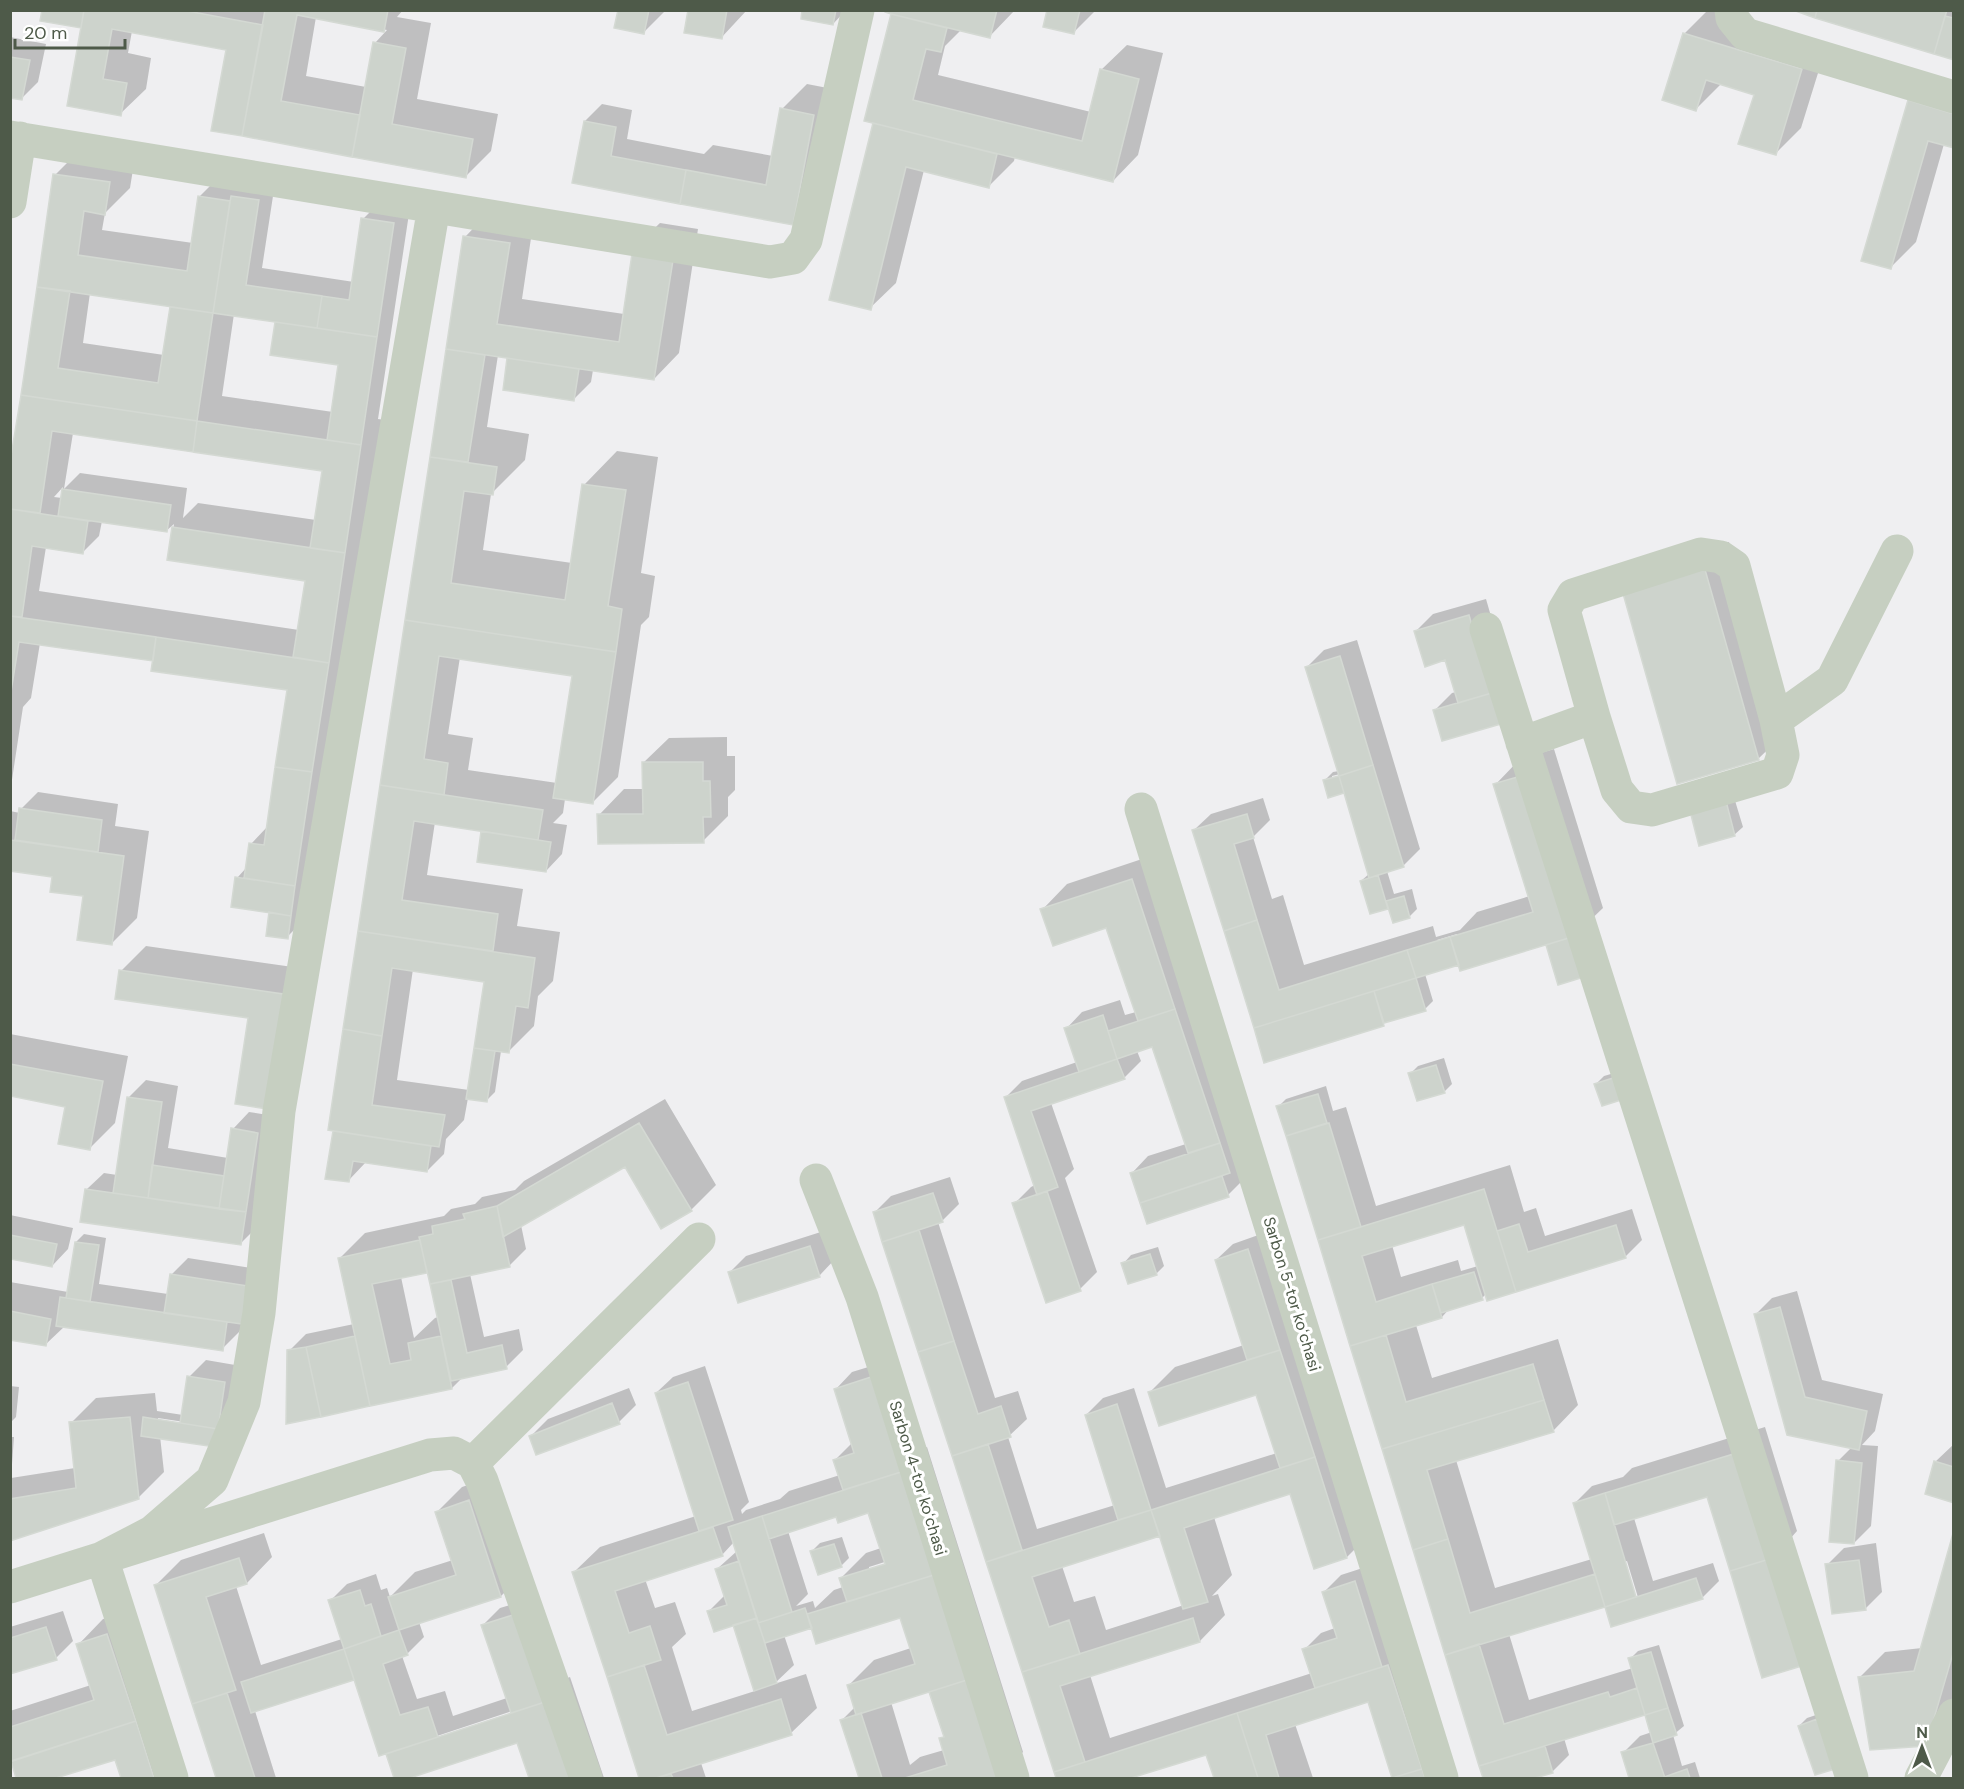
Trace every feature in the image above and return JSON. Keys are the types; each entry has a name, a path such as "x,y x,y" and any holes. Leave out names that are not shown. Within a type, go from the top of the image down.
{"street":[{"path":"10,202 15,137 770,262 793,258 806,240 858,10"},
{"path":"1731,10 1732,18 1745,34 1953,97"},
{"path":"102,1558 152,1532 212,1480 244,1402 259,1312 279,1111 434,207"},
{"path":"1776,720 1832,680 1897,551"},
{"path":"1701,554 1721,557 1734,566 1776,720 1783,755 1777,773 1652,810 1631,807 1617,790 1594,717 1564,610 1573,595 1701,554"},
{"path":"1486,629 1852,1779"},
{"path":"1522,743 1594,717"},
{"name":"Sarbon 5-tor koʻchasi","path":"1141,809 1442,1779"},
{"name":"Sarbon 4-tor koʻchasi","path":"816,1180 861,1297 1013,1779"},
{"path":"473,1463 699,1239"},
{"path":"10,1587 430,1455 454,1453 473,1463 482,1482 586,1779"},
{"path":"102,1558 172,1779"},
{"path":"1921,1779 1953,1714"}],"building":[{"path":"42,10 84,10 81,28 40,21"},
{"path":"84,10 182,10 263,25 242,136 211,131 226,50 112,29 103,79 127,83 121,116 67,106"},
{"path":"265,10 388,10 384,32 297,15 281,101 360,115 352,157 242,136"},
{"path":"618,10 649,10 644,34 614,28"},
{"path":"688,10 727,10 722,39 684,33"},
{"path":"802,10 836,10 833,25 801,19"},
{"path":"885,10 997,10 990,38 891,14"},
{"path":"1047,10 1080,10 1074,34 1043,27"},
{"path":"1793,10 1817,10 1815,18"},
{"path":"1817,10 1947,10 1934,54 1815,18"},
{"path":"891,14 947,28 941,52 926,49 913,100 1082,141 1100,69 1139,79 1113,182 864,121"},
{"path":"1945,16 1954,18 1954,60 1934,54"},
{"path":"1683,33 1802,69 1776,155 1738,144 1754,95 1706,80 1696,111 1662,100"},
{"path":"373,42 406,48 392,124 473,139 466,178 352,157"},
{"path":"10,57 30,60 22,100 10,98"},
{"path":"1908,100 1954,114 1954,148 1928,141 1891,269 1861,261"},
{"path":"780,108 814,115 793,225 680,204 686,170 766,185"},
{"path":"584,121 616,127 611,156 686,170 680,204 572,183"},
{"path":"873,123 997,154 989,188 906,167 871,310 829,300"},
{"path":"53,174 110,182 105,215 84,211 78,255 187,271 198,196 230,201 213,313 37,287"},
{"path":"231,196 259,200 246,285 322,296 317,328 213,313"},
{"path":"361,218 394,223 377,337 317,328 322,296 349,300"},
{"path":"463,236 510,243 497,324 619,342 633,247 674,254 654,380 446,349"},
{"path":"37,287 70,291 58,368 158,383 170,307 213,313 197,421 21,395"},
{"path":"275,322 377,337 361,445 327,440 338,365 270,355"},
{"path":"446,349 485,355 468,462 430,457"},
{"path":"507,358 579,369 574,401 503,390"},
{"path":"21,395 197,421 193,452 52,431 40,513 10,509 10,462"},
{"path":"197,421 361,445 345,553 310,548 322,471 193,452"},
{"path":"430,457 497,467 493,495 464,491 451,583 565,600 582,484 626,490 608,606 622,609 616,652 405,620"},
{"path":"62,489 171,505 167,532 58,516"},
{"path":"10,509 88,521 83,554 32,546 22,617 10,616"},
{"path":"172,527 345,553 329,663 293,657 305,581 167,560"},
{"path":"1704,566 1759,760 1677,784 1622,590"},
{"path":"1469,615 1492,693 1458,703 1445,660 1425,667 1414,631"},
{"path":"10,616 156,637 153,661 19,642 10,698"},
{"path":"405,620 616,652 593,804 553,798 572,676 439,656 424,759 448,763 444,795 380,785"},
{"path":"156,637 329,663 312,772 275,767 287,690 151,671"},
{"path":"1340,656 1373,765 1339,776 1305,667"},
{"path":"1492,693 1501,724 1442,741 1433,710"},
{"path":"642,762 703,762 703,781 710,781 711,817 703,817 704,843 598,844 597,814 643,814"},
{"path":"1373,765 1404,867 1369,878 1339,776"},
{"path":"275,767 312,772 295,886 244,878 249,843 264,845"},
{"path":"1528,774 1572,937 1460,971 1450,937 1533,912 1493,784"},
{"path":"1339,776 1344,793 1328,798 1323,780"},
{"path":"380,785 543,810 538,840 414,821 402,900 498,914 493,951 358,931"},
{"path":"1726,801 1735,836 1699,846 1690,811"},
{"path":"19,808 102,820 98,852 15,840"},
{"path":"1247,814 1254,838 1234,844 1257,920 1224,931 1192,830"},
{"path":"481,831 551,842 546,872 477,862"},
{"path":"10,840 124,856 112,945 77,940 83,896 50,892 52,877 10,871"},
{"path":"1378,875 1388,909 1370,914 1360,881"},
{"path":"235,877 295,886 291,916 231,907"},
{"path":"1132,879 1175,1009 1138,1021 1106,928 1053,946 1040,909"},
{"path":"1404,896 1410,918 1393,923 1386,901"},
{"path":"269,912 291,916 288,939 266,936"},
{"path":"1257,920 1279,990 1407,950 1416,978 1254,1028 1224,931"},
{"path":"358,931 535,958 528,1008 516,1006 509,1053 474,1048 484,982 392,968 382,1036 343,1029"},
{"path":"1450,937 1459,965 1416,978 1407,950"},
{"path":"1572,937 1584,977 1558,985 1546,945"},
{"path":"119,970 290,995 273,1110 235,1104 248,1018 115,999"},
{"path":"1416,978 1426,1011 1384,1023 1374,991"},
{"path":"1374,991 1384,1026 1264,1063 1254,1028"},
{"path":"1175,1009 1220,1143 1188,1153 1152,1047 1117,1059 1108,1031"},
{"path":"1103,1015 1117,1059 1079,1072 1064,1028"},
{"path":"343,1029 382,1036 372,1105 445,1115 439,1147 328,1130"},
{"path":"474,1048 495,1051 487,1102 466,1099"},
{"path":"1117,1059 1125,1079 1031,1111 1058,1187 1037,1195 1004,1097"},
{"path":"10,1064 103,1081 90,1150 58,1144 65,1107 10,1096"},
{"path":"1436,1065 1445,1093 1417,1101 1408,1073"},
{"path":"1613,1078 1621,1100 1602,1106 1594,1084"},
{"path":"1318,1094 1327,1123 1286,1136 1276,1106"},
{"path":"127,1097 162,1102 148,1198 113,1193"},
{"path":"639,1123 692,1211 661,1229 625,1167 503,1237 497,1206"},
{"path":"1329,1123 1361,1227 1318,1240 1286,1136"},
{"path":"231,1128 258,1133 246,1212 219,1209"},
{"path":"333,1131 431,1146 427,1172 353,1161 349,1182 325,1179"},
{"path":"1220,1143 1230,1173 1140,1203 1130,1173"},
{"path":"152,1165 224,1176 219,1209 148,1198"},
{"path":"1222,1176 1229,1197 1147,1224 1140,1203"},
{"path":"85,1189 246,1212 241,1245 80,1222"},
{"path":"1484,1189 1516,1292 1487,1301 1464,1225 1362,1256 1376,1302 1432,1284 1442,1318 1350,1346 1318,1240"},
{"path":"1047,1191 1081,1291 1046,1303 1012,1203"},
{"path":"933,1193 943,1222 882,1242 873,1212"},
{"path":"497,1206 510,1267 430,1284 419,1237 433,1234 432,1226 465,1219 463,1214"},
{"path":"1519,1224 1528,1252 1616,1225 1626,1258 1516,1292 1497,1231"},
{"path":"919,1230 954,1341 918,1352 882,1242"},
{"path":"10,1235 57,1244 52,1267 10,1259"},
{"path":"420,1240 427,1273 372,1284 390,1364 411,1360 408,1343 441,1336 452,1389 370,1406 338,1258"},
{"path":"75,1242 99,1245 90,1302 66,1298"},
{"path":"810,1246 820,1277 738,1303 728,1272"},
{"path":"1248,1249 1280,1350 1247,1360 1215,1260"},
{"path":"1150,1254 1157,1275 1128,1284 1121,1263"},
{"path":"1474,1272 1483,1300 1441,1313 1432,1284"},
{"path":"170,1274 261,1288 256,1326 164,1313"},
{"path":"451,1280 467,1353 502,1345 507,1369 451,1381 430,1284"},
{"path":"60,1297 227,1322 223,1351 56,1326"},
{"path":"1780,1307 1805,1397 1867,1411 1859,1450 1787,1435 1754,1314"},
{"path":"10,1311 51,1319 46,1346 10,1340"},
{"path":"1386,1335 1406,1402 1533,1364 1544,1400 1382,1449 1350,1346"},
{"path":"355,1336 370,1406 321,1417 306,1347"},
{"path":"954,1341 978,1414 1001,1406 1011,1437 952,1456 918,1352"},
{"path":"306,1347 321,1417 286,1424 287,1350"},
{"path":"1280,1350 1315,1457 1280,1468 1256,1395 1159,1426 1148,1392"},
{"path":"187,1376 225,1382 218,1429 180,1423"},
{"path":"871,1377 901,1472 843,1490 833,1460 854,1453 834,1389"},
{"path":"688,1382 733,1520 699,1531 655,1393"},
{"path":"1544,1400 1554,1432 1427,1470 1448,1539 1413,1550 1382,1449"},
{"path":"612,1403 620,1424 536,1455 529,1436"},
{"path":"1117,1404 1151,1510 1118,1520 1085,1415"},
{"path":"130,1417 139,1499 10,1541 10,1499 76,1488 69,1422"},
{"path":"143,1417 218,1429 215,1447 141,1436"},
{"path":"988,1444 1022,1550 986,1562 952,1456"},
{"path":"1740,1452 1773,1558 1730,1571 1707,1497 1614,1525 1605,1493"},
{"path":"1315,1457 1347,1558 1314,1569 1290,1494 1184,1528 1208,1602 1183,1609 1151,1510"},
{"path":"1836,1460 1862,1463 1854,1544 1829,1542"},
{"path":"1934,1461 1954,1467 1954,1503 1925,1494"},
{"path":"901,1472 934,1575 847,1602 839,1578 885,1564 868,1513 838,1523 836,1517 769,1539 762,1516"},
{"path":"1605,1493 1636,1597 1605,1607 1573,1503"},
{"path":"469,1500 501,1597 399,1630 388,1597 456,1575 435,1512"},
{"path":"1151,1510 1160,1536 1032,1577 1049,1627 1069,1620 1080,1654 1022,1672 986,1562"},
{"path":"762,1516 792,1612 758,1623 728,1527"},
{"path":"713,1527 723,1556 615,1591 629,1633 650,1626 661,1660 607,1677 572,1572"},
{"path":"1954,1530 1954,1650 1926,1746 1870,1750 1858,1677 1914,1671"},
{"path":"1448,1539 1470,1613 1595,1574 1605,1607 1445,1655 1413,1550"},
{"path":"834,1544 842,1567 818,1575 810,1551"},
{"path":"239,1558 247,1584 206,1597 236,1690 192,1704 154,1585"},
{"path":"1773,1558 1805,1665 1762,1678 1730,1571"},
{"path":"1859,1560 1866,1610 1832,1614 1825,1564"},
{"path":"739,1561 757,1618 714,1632 707,1611 727,1605 715,1569"},
{"path":"934,1575 967,1680 856,1715 847,1685 915,1664 900,1618 816,1644 807,1614"},
{"path":"1696,1578 1703,1599 1611,1627 1605,1607"},
{"path":"1355,1581 1382,1667 1315,1688 1302,1649 1337,1638 1322,1592"},
{"path":"360,1590 365,1606 371,1604 381,1636 344,1649 328,1600"},
{"path":"805,1608 812,1628 765,1643 758,1623"},
{"path":"516,1614 545,1702 511,1713 481,1625"},
{"path":"757,1618 777,1683 754,1691 733,1625"},
{"path":"1193,1618 1200,1642 1060,1686 1085,1762 1054,1772 1022,1672"},
{"path":"46,1627 57,1660 10,1674 10,1638"},
{"path":"399,1630 408,1655 383,1664 400,1715 428,1707 438,1737 379,1756 344,1649"},
{"path":"107,1634 136,1721 10,1762 10,1727 94,1700 76,1644"},
{"path":"1479,1644 1504,1724 1608,1692 1610,1697 1637,1688 1645,1715 1479,1766 1445,1655"},
{"path":"344,1649 354,1680 251,1713 241,1682"},
{"path":"1651,1652 1668,1708 1645,1715 1628,1658"},
{"path":"644,1665 667,1735 781,1699 792,1735 656,1778 639,1778 607,1677"},
{"path":"1388,1665 1422,1769 1392,1778 1368,1702 1266,1735 1279,1778 1258,1778 1237,1713"},
{"path":"967,1680 999,1778 905,1778 947,1765 939,1738 944,1737 929,1692"},
{"path":"227,1693 255,1778 216,1778 192,1704"},
{"path":"545,1702 570,1778 529,1778 517,1743 410,1778 394,1778 386,1754"},
{"path":"1668,1708 1677,1735 1653,1743 1645,1715"},
{"path":"861,1713 882,1778 859,1778 840,1720"},
{"path":"1237,1713 1258,1778 1214,1778 1206,1755 1131,1778 1056,1778 1054,1772"},
{"path":"1817,1719 1835,1769 1815,1775 1798,1726"},
{"path":"136,1721 154,1778 121,1778 115,1760 56,1778 16,1778 11,1761"},
{"path":"1653,1743 1665,1778 1629,1778 1621,1752"},
{"path":"1545,1746 1553,1773 1535,1778 1483,1778 1479,1766"},
{"path":"1422,1769 1425,1778 1392,1778"},
{"path":"1687,1769 1690,1778 1664,1777"},
{"path":"671,1774 673,1778 656,1778"}]}
